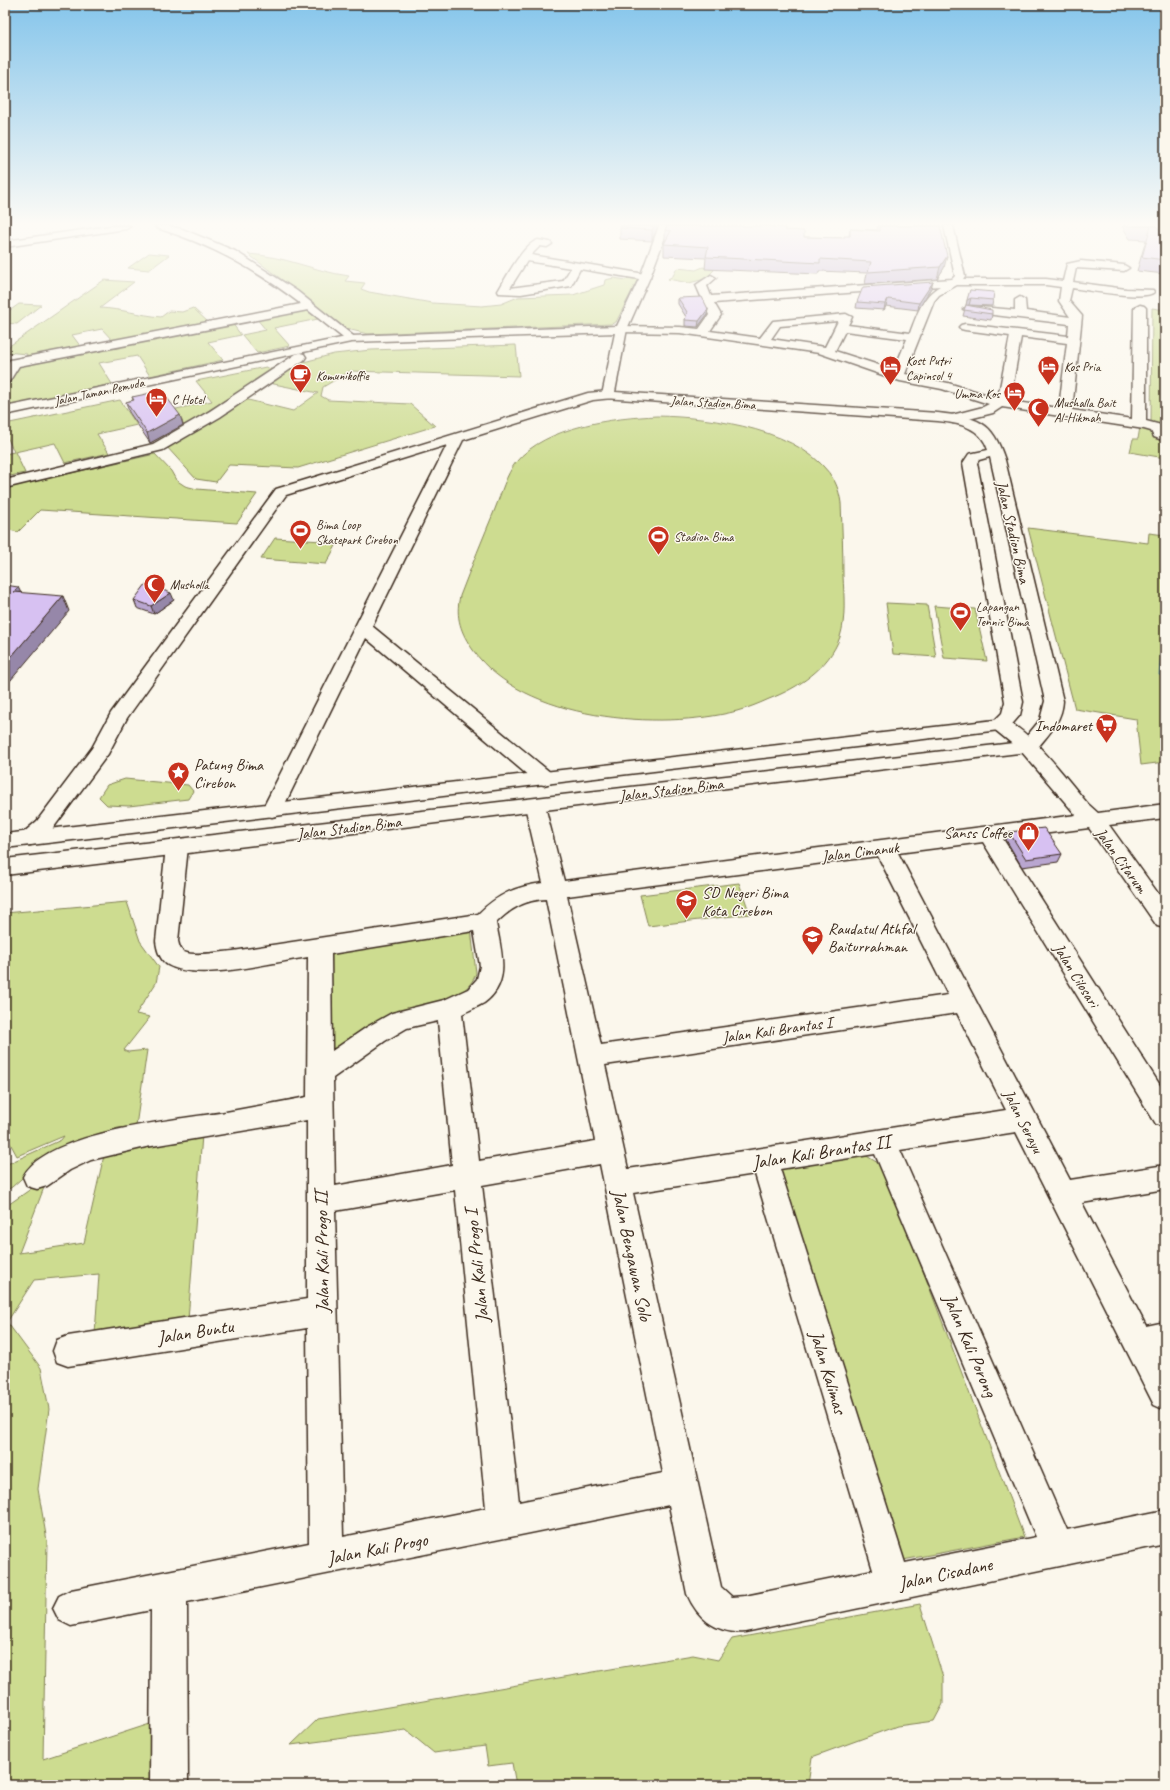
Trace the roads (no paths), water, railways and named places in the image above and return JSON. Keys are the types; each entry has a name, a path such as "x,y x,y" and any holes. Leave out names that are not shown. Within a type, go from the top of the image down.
{"street":[{"path":"5,379 10,359 289,310"},
{"path":"313,310 351,339"},
{"path":"608,395 620,334 631,310"},
{"path":"702,334 715,313 713,310"},
{"path":"828,352 850,310"},
{"path":"898,375 925,310"},
{"path":"975,310 1075,321"},
{"path":"1021,310 1021,314"},
{"path":"1065,413 1075,321 1073,310"},
{"path":"1139,424 1140,310"},
{"path":"763,342 777,323 844,322 914,337"},
{"path":"965,327 1073,340"},
{"path":"620,334 680,330 828,352 898,375 1000,403 1139,424 1156,428 1159,434 1165,438"},
{"path":"953,419 988,410 1004,400 1016,333"},
{"name":"Jalan Taman Pemuda","path":"5,411 351,339 620,334"},
{"name":"Jalan Taman Pemuda","path":"5,420 300,357 366,348 620,334"},
{"name":"Jalan Taman Pemuda","path":"5,484 158,447 215,414 300,357"},
{"name":"Jalan Stadion Bima","path":"14,866 1028,747 1046,727 1054,708 1054,701 992,441 986,432 968,423 953,419 852,410 608,395 592,396 281,492 118,717 101,750 44,826 30,838"},
{"path":"1028,422 1033,408"},
{"path":"273,836 272,810 458,437"},
{"name":"Jalan Stadion Bima","path":"5,841 1001,725 1011,715 1014,702 970,463 974,457 996,456"},
{"path":"364,628 544,778 576,801"},
{"name":"Jalan Citarum","path":"1001,725 1028,747 1081,809 1094,820 1158,899 1165,920"},
{"name":"Jalan Bengawan Solo","path":"535,806 555,890 705,1594 713,1607 725,1613"},
{"name":"Jalan Cimanuk","path":"484,921 496,908 519,895 529,892 555,890 1165,811"},
{"name":"Jalan Cilosari","path":"989,834 1165,1116"},
{"path":"14,866 30,838"},
{"path":"177,847 167,941 171,954 182,961 200,962 233,960 484,921 492,966 491,977 488,983 476,996 449,1009 401,1020 376,1034 321,1073"},
{"name":"Jalan Serayu","path":"884,848 1062,1194 1152,1340 1165,1394"},
{"name":"Jalan Kali Progo II","path":"319,947 321,1073 320,1201 326,1558"},
{"name":"Jalan Kali Brantas I","path":"591,1057 963,1002"},
{"name":"Jalan Kali Progo I","path":"449,1009 504,1522"},
{"path":"37,1177 60,1161 88,1149 146,1135 227,1123 320,1106"},
{"name":"Jalan Kali Brantas II","path":"618,1183 1024,1119"},
{"name":"Jalan Kali Porong","path":"883,1141 1058,1550"},
{"path":"320,1201 466,1174 610,1150"},
{"name":"Jalan Kalimas","path":"764,1160 894,1583"},
{"path":"1062,1194 1165,1177"},
{"name":"Jalan Buntu","path":"68,1351 322,1311"},
{"name":"Jalan Kali Progo","path":"70,1608 683,1486"},
{"name":"Jalan Cisadane","path":"725,1613 735,1616 1165,1527"},
{"path":"169,1589 169,1785"}],"water":[{"path":"1162,639 1165,640 1165,676 1159,675"}],"place":[{"name":"Kost Putri Capinsol 4","path":"890,386"},
{"name":"Kos Pria","path":"1049,386"},
{"name":"Komunikoffie","path":"301,394"},
{"name":"Umma Kos","path":"1015,412"},
{"name":"C Hotel","path":"156,418"},
{"name":"Mushalla Bait Al-Hikmah","path":"1038,428"},
{"name":"Bima Loop Skatepark Cirebon","path":"300,550"},
{"name":"Stadion Bima","path":"659,556"},
{"name":"Musholla","path":"155,604"},
{"name":"Lapangan Tennis Bima","path":"960,632"},
{"name":"Indomaret","path":"1107,744"},
{"name":"Patung Bima Cirebon","path":"179,792"},
{"name":"Sanss Coffee","path":"1028,852"},
{"name":"SD Negeri Bima Kota Cirebon","path":"687,920"},
{"name":"Raudatul Athfal Baiturrahman","path":"813,956"}]}
